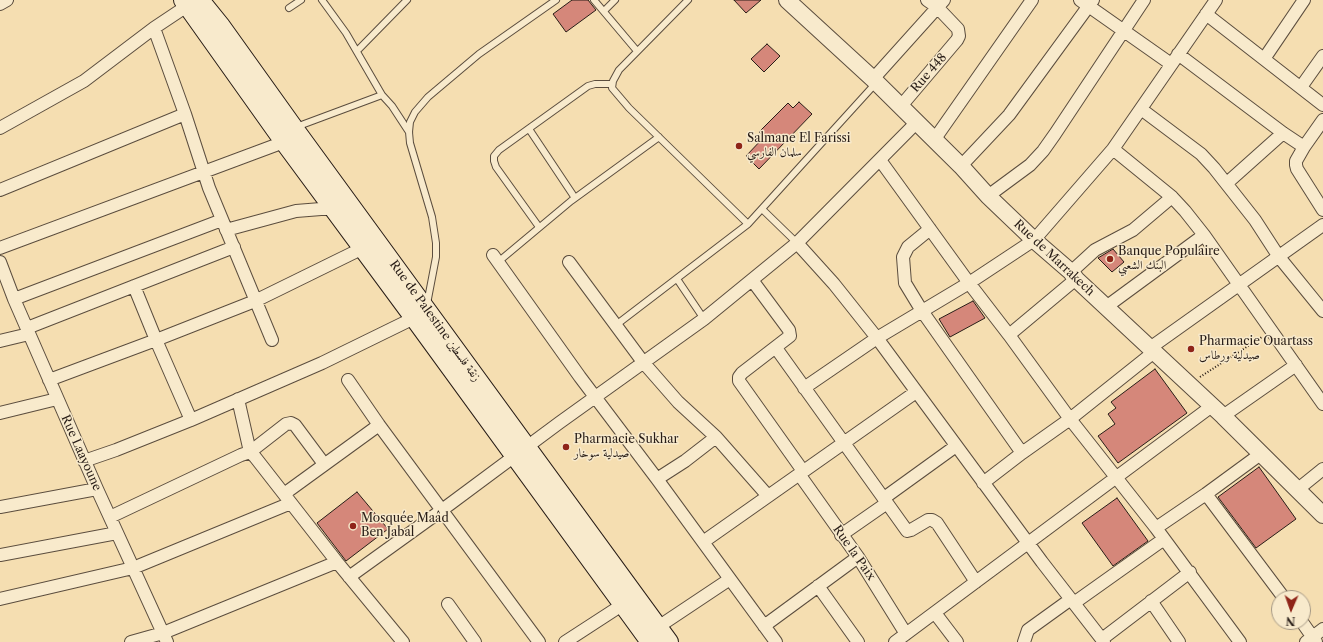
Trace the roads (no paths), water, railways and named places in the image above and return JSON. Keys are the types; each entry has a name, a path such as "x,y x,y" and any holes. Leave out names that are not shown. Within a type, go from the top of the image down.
{"main road":[{"name":"Rue de Palestine زنقة فلسطين","path":"190,2 420,313 654,634"},
{"name":"Rue de Palestine زنقة فلسطين","path":"289,135 334,209 363,248 420,313"},
{"name":"Rue de Palestine زنقة فلسطين","path":"521,451 622,605 654,634 669,642"}],"street":[{"path":"0,4 7,0"},
{"name":"Rue de Marrakech","path":"787,0 875,81 961,166 988,196 1218,411 1323,515"},
{"path":"934,140 1032,0"},
{"path":"988,196 1030,165 1043,151 1056,134 1144,0"},
{"path":"804,388 877,338 968,283 1034,240 1113,149 1216,0"},
{"path":"1264,59 1304,0"},
{"path":"0,128 84,81 190,2"},
{"path":"875,81 936,2"},
{"name":"Rue 448","path":"901,106 957,40 960,33 936,2"},
{"path":"961,166 1009,115 1088,2 1123,31 1175,59 1304,147"},
{"path":"1206,14 1323,105"},
{"path":"154,28 185,114 203,172 272,340"},
{"path":"1301,87 1323,56"},
{"path":"1141,109 1201,154 1227,183 1255,220 1279,257 1323,311"},
{"path":"0,190 185,114"},
{"path":"1323,120 1296,161 1297,169 1323,210"},
{"path":"349,577 704,319 797,243 916,123"},
{"path":"1227,183 1283,133"},
{"path":"0,248 203,172 289,135"},
{"path":"1113,149 1172,196 1185,211 1272,330 1323,404"},
{"path":"880,160 968,283 1009,335 1070,419 1190,572 1240,642"},
{"path":"1009,335 1074,275 1095,250 1134,230 1172,196"},
{"path":"14,299 224,225 296,211 321,208 334,209"},
{"path":"983,483 1070,419 1152,350 1323,225"},
{"path":"930,229 908,247 903,257 905,283 922,311 1022,453"},
{"path":"1106,307 1204,235"},
{"path":"797,243 834,284 877,338 983,483 1103,640 1190,572"},
{"path":"0,341 234,247"},
{"path":"49,380 255,301 363,248"},
{"path":"496,258 580,377 657,479 776,642"},
{"path":"569,262 643,362 678,402 716,437 768,496"},
{"name":"Rue Laayoune","path":"1,266 84,461 165,637"},
{"path":"752,280 790,333 788,339 776,348 907,531 928,520 934,521 976,582"},
{"path":"134,286 191,420"},
{"path":"84,461 191,420 322,363 420,313"},
{"name":"Rue la Paix","path":"776,348 742,373 739,377 739,381 841,535 858,557 906,634"},
{"path":"895,642 1116,478 1218,411 1296,365"},
{"path":"348,380 378,425 539,642"},
{"path":"703,542 916,392"},
{"path":"0,413 57,398"},
{"path":"238,399 250,452 349,577 403,642"},
{"path":"110,517 250,452 286,424 291,423 295,425 324,464"},
{"path":"0,599 133,568 287,498 324,464 378,425"},
{"path":"657,479 685,461 716,437"},
{"path":"841,535 956,446"},
{"path":"1156,528 1262,453"},
{"path":"1297,490 1323,469"},
{"path":"0,507 97,489"},
{"path":"1206,494 1278,590"},
{"path":"0,555 117,532"},
{"path":"1024,642 1028,630 1164,539"},
{"path":"764,626 858,557"},
{"path":"131,642 165,637 337,562"},
{"path":"654,634 730,579"},
{"path":"818,586 858,642"},
{"path":"1151,602 1179,642"},
{"path":"448,604 475,642"},
{"path":"565,642 622,605"},
{"path":"935,613 957,642"},
{"path":"1306,630 1312,640 1323,629"}],"lane":[{"path":"288,8 301,0"},
{"path":"322,0 357,51 382,95 392,106 409,132"},
{"path":"357,51 406,0"},
{"path":"420,313 436,257 436,243 432,217 413,157 409,132 410,122 415,112 428,97 479,54 556,0"},
{"path":"594,0 638,51"},
{"path":"604,11 615,0"},
{"path":"688,0 615,76 612,88 618,96 705,184 748,224"},
{"path":"616,325 748,224 875,81"},
{"path":"539,227 499,171 494,161 494,156 499,150 588,86 594,84 612,84"},
{"path":"289,135 382,95"},
{"path":"529,129 575,198"},
{"path":"496,258 659,137"},
{"path":"762,209 797,243"},
{"path":"677,279 704,319"}],"place":[{"name":"Salmane El Farissi سلمان الفارسي","path":"739,146"},
{"name":"Banque Populaire البنك الشعبي","path":"1110,259"},
{"name":"Pharmacie Ouartass صيدلية ورطاس","path":"1191,349"},
{"name":"Pharmacie Sukhar صيدلية سوخار","path":"566,447"},
{"name":"Mosquée Maâd Ben Jabal","path":"353,526"}]}
